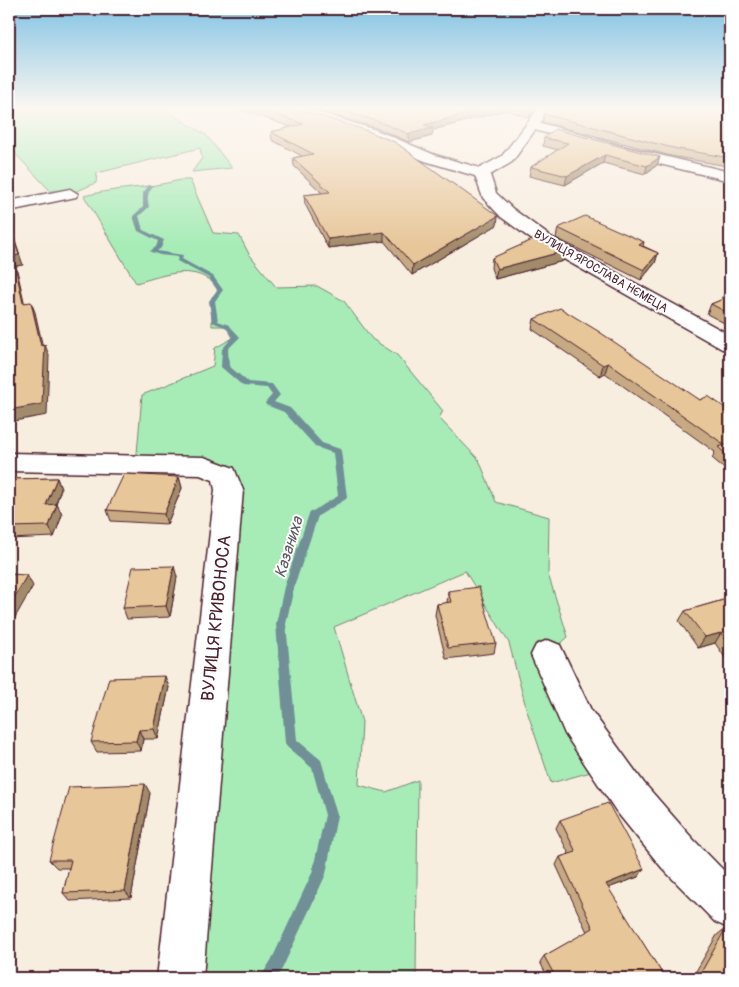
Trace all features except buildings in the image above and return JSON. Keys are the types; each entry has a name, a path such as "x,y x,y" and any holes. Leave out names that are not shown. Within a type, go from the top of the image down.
{"street":[{"path":"420,154 482,173 507,158 510,154"},
{"path":"636,154 730,176"},
{"name":"ВУЛИЦЯ ЯРОСЛАВА НЄМЕЦА","path":"482,173 489,194 507,213 545,241 730,344"},
{"path":"9,206 70,194"},
{"name":"ВУЛИЦЯ КРИВОНОСА","path":"9,462 204,466 225,475 229,490 180,978"},
{"path":"548,655 578,722 630,797 676,854 730,907"}],"green space":[{"path":"16,154 175,154 97,173 96,183 70,194 56,197"},
{"path":"201,154 221,154 232,168 192,172 202,158"},
{"path":"190,180 213,233 239,235 249,254 276,287 317,286 344,301 372,339 397,355 443,411 439,418 479,460 496,502 549,517 548,574 568,637 548,655 609,767 551,783 527,711 509,643 465,571 334,627 362,722 359,785 386,792 418,780 416,978 180,978 229,490 225,475 136,465 142,395 213,366 215,348 233,338 227,326 212,326 212,297 220,290 211,281 191,273 180,273 136,283 84,196"}],"waterway":[{"name":"Казаниха","path":"151,186 145,195 146,207 136,216 141,231 161,240 158,248 153,251 160,254 181,256 179,260 211,277 220,290 212,301 215,322 227,326 237,337 225,349 225,367 246,384 269,386 276,395 269,403 287,410 319,445 337,451 343,497 314,514 289,587 281,624 291,743 317,764 331,815 319,874 277,964 267,978"}]}
